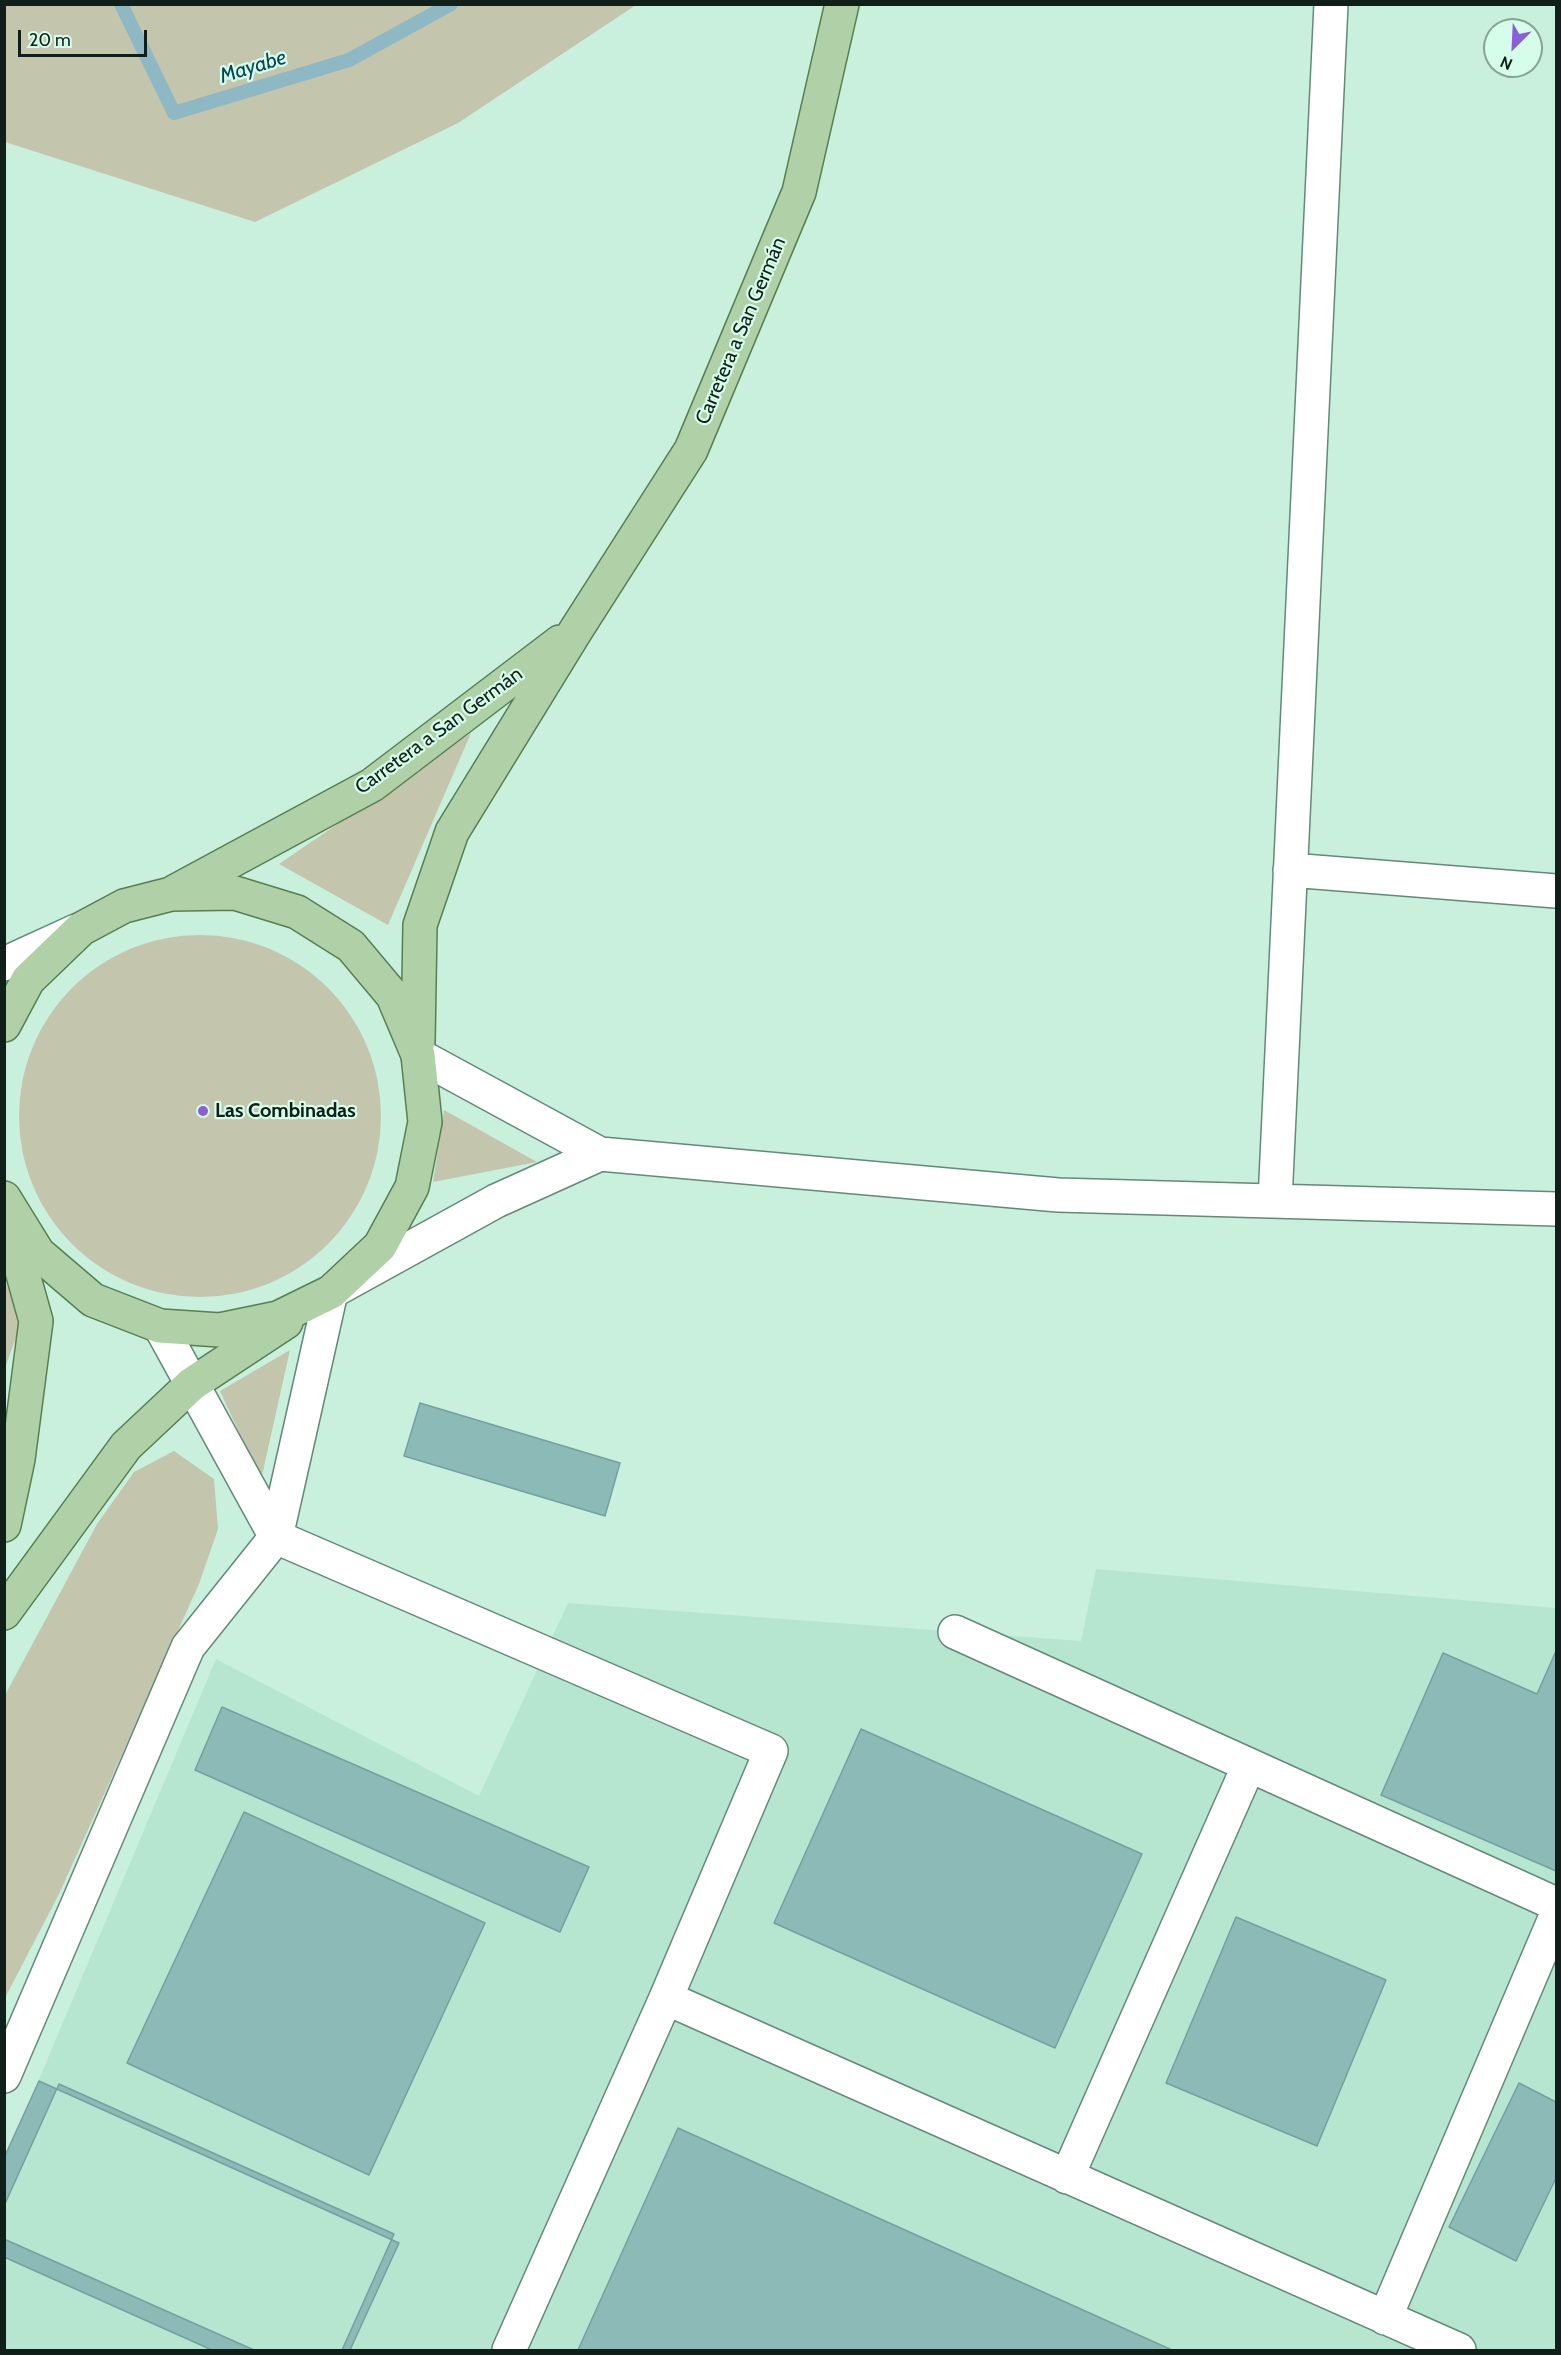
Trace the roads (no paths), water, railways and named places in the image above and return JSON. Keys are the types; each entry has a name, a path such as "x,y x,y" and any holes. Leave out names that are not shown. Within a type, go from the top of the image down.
{"main road":[{"name":"Carretera a San Germán","path":"418,1055 420,924 452,832 576,630 691,450 799,192 842,4"},
{"name":"Carretera a San Germán","path":"171,894 372,785 576,630"},
{"path":"4,1025 28,980 81,929 124,906 171,894 235,893 297,912 351,946 393,996 418,1055 425,1122 412,1187 380,1246 331,1292 192,1384 126,1446 4,1613"},
{"path":"4,1198 38,1253 93,1299 160,1326 220,1330 278,1318 331,1292"},
{"path":"4,1206 36,1321 18,1459 4,1525"}],"street":[{"path":"1275,1202 1331,4"},
{"path":"1290,870 1557,891"},
{"path":"4,964 81,929"},
{"path":"418,1055 600,1154 1058,1195 1557,1209"},
{"path":"4,2076 188,1647 276,1537 331,1292 496,1201 600,1154"},
{"path":"160,1326 276,1537 771,1751 666,1998 509,2350"},
{"path":"955,1632 1557,1904"},
{"path":"1066,2177 1249,1765"},
{"path":"1385,2318 1557,1916"},
{"path":"666,1998 1459,2350"}],"waterway":[{"name":"Mayabe","path":"121,4 174,113 349,60 451,4"}],"place":[{"name":"Las Combinadas","path":"203,1111"}]}
